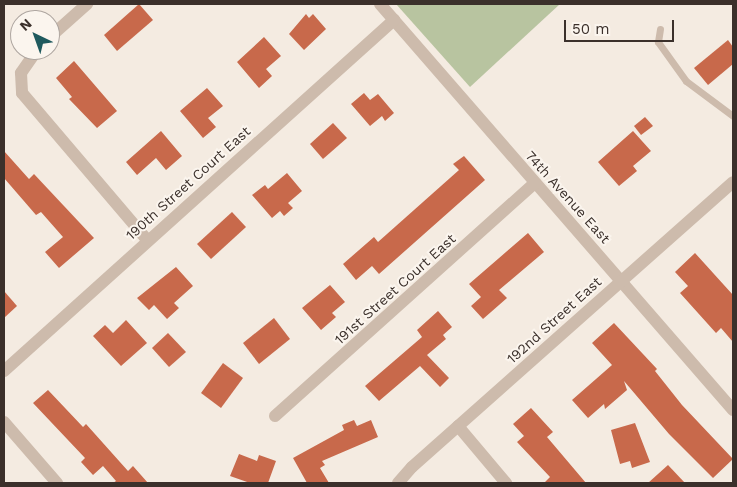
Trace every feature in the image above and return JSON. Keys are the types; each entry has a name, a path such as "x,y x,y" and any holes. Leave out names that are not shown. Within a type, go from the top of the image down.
{"street":[{"path":"60,28 87,4"},
{"name":"74th Avenue East","path":"380,4 622,280 733,410"},
{"name":"190th Street Court East","path":"4,372 147,240 394,20"},
{"path":"30,60 21,73 20,85 32,108 147,240"},
{"name":"192nd Street East","path":"398,483 458,426 733,182"},
{"name":"191st Street Court East","path":"275,416 536,184"},
{"path":"4,422 57,483"},
{"path":"458,426 506,483"}],"lane":[{"path":"660,29 658,42 686,81 733,116"}],"green space":[{"path":"396,4 560,4 470,87"}],"building":[{"path":"139,4 153,20 117,51 104,35"},
{"path":"306,14 309,18 313,14 326,29 304,50 289,34"},
{"path":"264,37 281,56 266,69 272,76 259,88 237,62"},
{"path":"728,40 733,47 733,64 708,85 694,68"},
{"path":"74,61 117,111 97,128 69,99 72,97 56,78"},
{"path":"207,88 223,106 208,118 216,127 203,138 180,111"},
{"path":"364,93 370,100 378,94 394,113 385,121 382,116 370,126 351,104"},
{"path":"645,117 653,126 641,135 634,126"},
{"path":"333,123 347,138 323,159 310,144"},
{"path":"161,131 182,156 166,170 156,158 137,175 126,162"},
{"path":"633,131 651,151 633,166 637,171 619,186 598,162"},
{"path":"4,151 29,179 34,174 94,238 59,268 45,252 63,237 41,212 36,215 4,178"},
{"path":"464,156 485,180 379,274 372,266 356,280 343,264 374,237 378,242 459,170 453,164"},
{"path":"287,173 302,191 288,203 293,208 284,216 280,211 272,218 252,195 265,185 268,189"},
{"path":"232,212 246,227 211,259 197,244"},
{"path":"528,233 544,252 499,290 507,298 483,319 471,306 481,297 469,284"},
{"path":"695,253 733,295 733,342 721,328 716,333 680,293 688,286 675,272"},
{"path":"176,267 193,286 174,303 179,308 167,319 154,305 149,310 137,298"},
{"path":"330,285 345,302 332,313 336,317 321,330 302,308"},
{"path":"4,291 17,306 4,318"},
{"path":"438,311 452,327 443,335 446,339 427,355 449,378 440,387 420,366 379,401 365,386 422,337 417,330"},
{"path":"274,318 290,339 259,364 243,343"},
{"path":"126,320 147,343 121,366 93,336 105,325 113,333"},
{"path":"614,323 657,369 655,371 682,405 733,459 713,478 669,434 624,381 627,390 605,409 604,404 588,418 572,400 612,365 592,343"},
{"path":"168,333 186,352 169,367 152,348"},
{"path":"223,363 243,378 221,408 201,393"},
{"path":"48,390 83,427 86,424 128,471 133,466 148,483 113,483 116,481 103,466 93,475 81,462 85,458 33,403"},
{"path":"531,408 553,432 547,437 586,483 544,483 550,477 517,442 524,436 513,424"},
{"path":"354,420 357,426 371,420 378,437 322,461 325,465 320,468 329,483 307,483 293,458 344,430 342,425"},
{"path":"635,423 650,462 632,468 630,461 620,464 611,430"},
{"path":"239,454 257,461 259,455 276,461 268,483 250,483 230,476"},
{"path":"668,465 685,483 648,483"}]}
